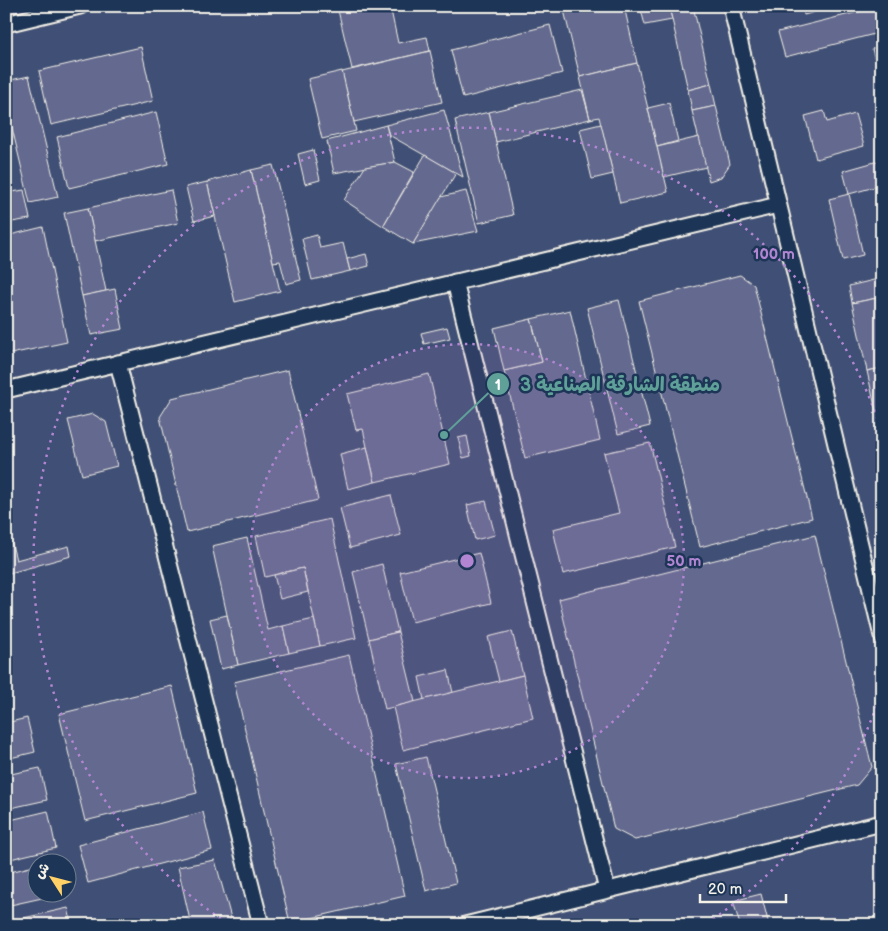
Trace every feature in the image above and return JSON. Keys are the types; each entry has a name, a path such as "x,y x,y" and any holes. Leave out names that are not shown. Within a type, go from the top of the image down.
{"lane":[{"path":"6,24 80,6"},
{"path":"731,6 882,636"},
{"path":"6,390 778,205"},
{"path":"455,282 607,890"},
{"path":"118,363 261,925"},
{"path":"464,925 882,823"}],"shaded area":[{"path":"6,6 882,6 882,925 6,925"}],"building":[{"path":"337,6 390,6 398,43 427,37 430,51 352,69"},
{"path":"563,6 624,6 637,63 580,77"},
{"path":"640,6 669,6 672,20 645,25"},
{"path":"669,6 693,6 711,84 688,90"},
{"path":"802,6 837,6 804,15"},
{"path":"882,6 882,32 785,57 778,32"},
{"path":"550,25 562,73 463,98 451,50"},
{"path":"882,46 882,85 872,49"},
{"path":"141,47 153,101 51,125 39,71"},
{"path":"430,51 442,102 354,122 342,72"},
{"path":"637,63 668,192 620,203 599,117 590,119 580,77"},
{"path":"342,71 356,131 322,139 308,79"},
{"path":"29,76 58,197 30,203 6,103 6,81"},
{"path":"711,84 716,106 692,111 688,90"},
{"path":"582,90 590,119 496,142 489,112"},
{"path":"669,103 678,141 657,147 648,108"},
{"path":"716,106 730,164 721,177 709,181 692,111"},
{"path":"444,110 463,177 389,135 386,125"},
{"path":"824,111 827,122 855,114 864,146 816,159 805,116"},
{"path":"156,112 168,164 69,188 57,137"},
{"path":"489,112 513,215 479,223 455,120"},
{"path":"601,124 613,174 592,179 580,129"},
{"path":"386,125 395,162 334,173 327,141"},
{"path":"699,137 706,167 664,177 657,147"},
{"path":"313,150 320,180 305,184 298,154"},
{"path":"425,155 456,173 413,244 383,226"},
{"path":"882,160 882,185 849,194 843,171"},
{"path":"395,162 414,172 383,226 344,200 365,167"},
{"path":"273,165 301,280 286,284 280,261 273,262 251,170"},
{"path":"251,170 280,291 235,302 207,182"},
{"path":"207,182 215,216 194,221 186,187"},
{"path":"24,190 30,219 6,223 6,193"},
{"path":"171,190 178,223 95,241 88,208"},
{"path":"466,191 478,231 413,244 441,197"},
{"path":"849,194 863,255 843,260 829,199"},
{"path":"88,208 106,291 82,296 64,213"},
{"path":"43,227 67,342 6,355 6,236"},
{"path":"317,235 320,248 343,243 350,271 312,280 302,239"},
{"path":"366,254 369,266 350,271 347,259"},
{"path":"740,275 754,285 812,518 700,547 639,301"},
{"path":"882,278 882,297 852,303 849,286"},
{"path":"115,289 123,329 91,335 82,296"},
{"path":"882,297 882,368 867,371 852,303"},
{"path":"619,300 650,426 618,434 587,308"},
{"path":"570,310 600,440 525,458 504,371 542,362 531,319"},
{"path":"531,319 542,362 504,371 494,328"},
{"path":"447,327 450,338 424,344 421,333"},
{"path":"882,368 882,410 876,411 867,371"},
{"path":"288,370 318,500 187,532 160,417 172,398"},
{"path":"429,374 450,464 375,482 363,429 356,430 347,394"},
{"path":"93,414 106,422 117,466 82,475 68,420"},
{"path":"882,427 882,448 877,428"},
{"path":"467,436 471,456 463,458 458,438"},
{"path":"650,443 675,547 563,574 553,529 619,513 604,453"},
{"path":"367,447 375,482 348,489 340,454"},
{"path":"6,487 12,510 6,512"},
{"path":"391,495 401,535 350,548 340,508"},
{"path":"486,501 495,535 475,540 467,505"},
{"path":"330,519 356,638 320,646 303,568 265,577 256,536"},
{"path":"6,522 16,560 69,546 71,556 10,573 6,558"},
{"path":"815,535 872,767 857,785 635,840 614,829 559,599"},
{"path":"247,538 268,630 283,626 289,653 238,665 212,546"},
{"path":"479,553 491,603 412,622 400,572"},
{"path":"382,564 398,632 369,639 353,572"},
{"path":"303,568 308,592 280,599 274,575"},
{"path":"227,615 238,665 221,669 210,619"},
{"path":"314,619 320,646 289,653 283,626"},
{"path":"512,631 523,675 499,681 488,637"},
{"path":"398,632 415,702 385,709 369,639"},
{"path":"349,655 405,896 290,923 234,682"},
{"path":"448,670 453,693 424,700 419,677"},
{"path":"523,675 533,718 403,750 393,707"},
{"path":"172,686 197,793 85,821 59,714"},
{"path":"27,718 35,752 6,759 6,723"},
{"path":"426,757 456,883 426,891 396,764"},
{"path":"40,768 47,800 6,809 6,775"},
{"path":"48,811 56,848 6,860 6,821"},
{"path":"203,812 212,850 88,883 78,845"},
{"path":"215,860 231,918 227,925 191,925 178,867"},
{"path":"28,868 28,901 6,906 6,873"},
{"path":"761,894 769,925 740,925 733,901"},
{"path":"68,908 72,925 6,925 6,922"}],"place":[{"name":"منطقة الشارقة الصناعية 3","path":"444,435"}]}
